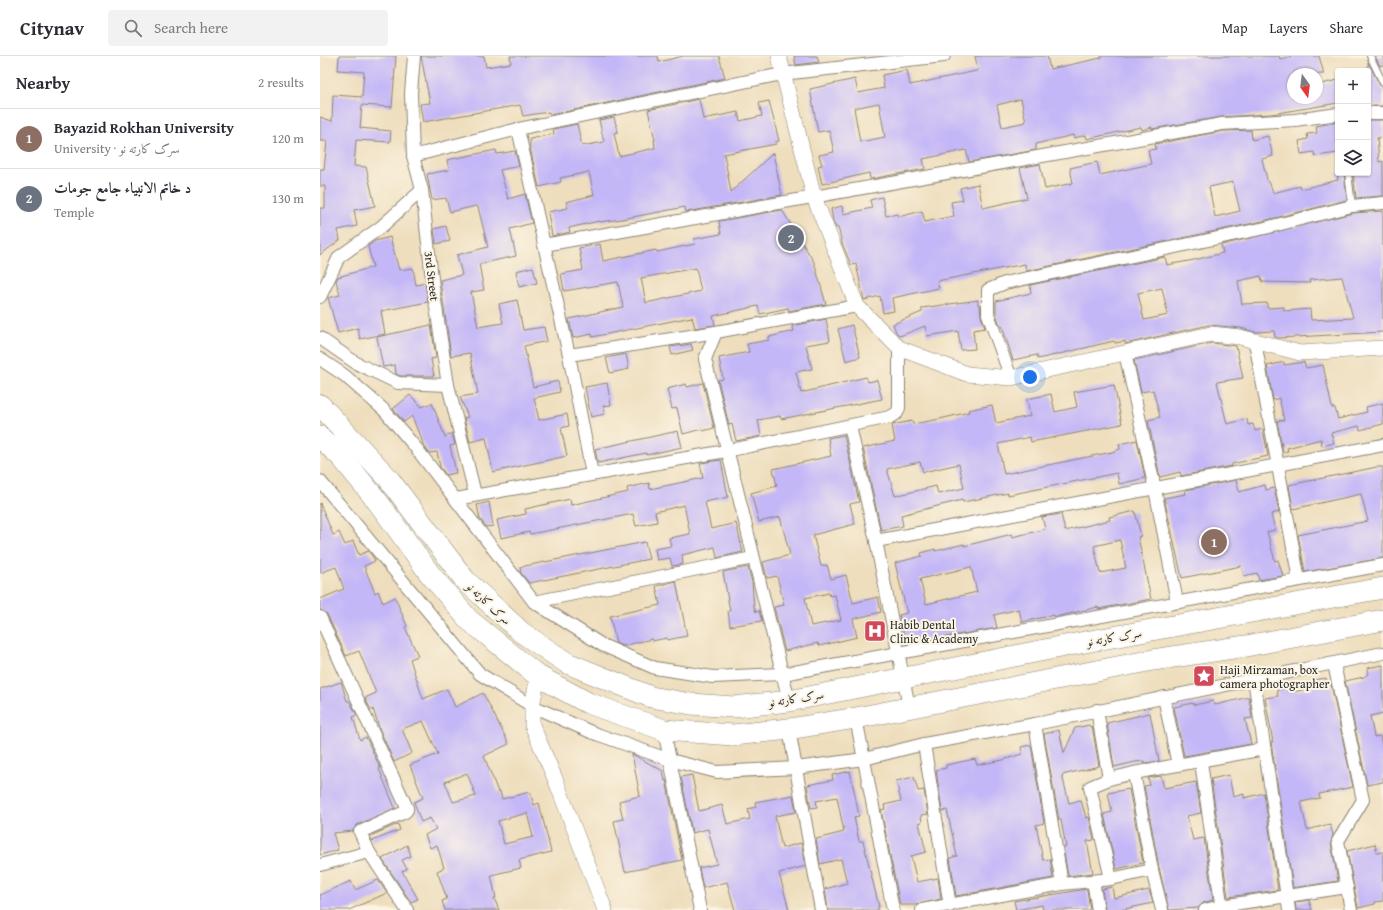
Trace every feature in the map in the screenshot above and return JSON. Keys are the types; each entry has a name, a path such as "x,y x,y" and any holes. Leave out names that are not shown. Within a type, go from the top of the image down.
{"highway":[{"name":"سرک کارته نو","path":"320,405 388,478 465,580 521,632 567,663 652,697 675,701 734,707 789,701 1085,642 1383,588"},
{"name":"سرک کارته نو","path":"320,437 343,460 378,502 430,574 469,620 538,676 588,703 664,730 733,734 789,729 856,718 1153,660 1246,646 1383,620"}],"street":[{"name":"3rd Street","path":"414,56 412,93 413,156 422,190 433,288 448,385 475,494"},
{"path":"779,56 782,74 814,197 857,306 899,348 967,374 1011,378 1211,334 1240,336 1255,342 1300,353 1383,348"},
{"path":"413,156 518,129 782,74 944,56"},
{"path":"1371,113 1383,113"},
{"path":"544,245 1222,124 1295,120 1335,114"},
{"path":"518,129 568,355 592,474"},
{"path":"320,297 339,257 381,228 422,190"},
{"path":"1011,378 988,314 988,290 1005,283 1265,228 1352,206 1383,203"},
{"path":"568,355 716,332 857,306"},
{"path":"716,332 705,359 726,450 789,701"},
{"path":"320,338 356,363 398,383 448,385"},
{"path":"1255,342 1299,580"},
{"path":"456,499 475,494 726,450 890,417 897,414 899,408 899,348"},
{"path":"1125,353 1178,602"},
{"path":"320,359 344,375 384,410 456,499 534,602 602,645 655,668 713,677 783,674 1383,565"},
{"path":"850,426 876,541 909,707"},
{"path":"876,541 1383,445"},
{"path":"320,481 480,674 532,706 591,732 670,760 717,772 796,768 864,759 924,744 1035,724 1097,710 1334,664 1383,653"},
{"path":"534,602 753,558"},
{"path":"320,617 407,808 404,812 360,832 369,852 407,910"},
{"path":"1334,664 1363,800 1338,841 1351,910"},
{"path":"538,676 532,706 532,725 556,781 605,910"},
{"path":"1254,679 1288,910"},
{"path":"1164,697 1178,765"},
{"path":"1097,710 1109,779"},
{"path":"856,718 892,910"},
{"path":"1035,724 1062,884"},
{"path":"789,729 821,910"},
{"path":"664,730 700,910"},
{"path":"924,744 950,906"},
{"path":"1111,879 1090,787 1109,779 1134,773 1201,762 1264,749"},
{"path":"1201,762 1222,908"},
{"path":"1134,773 1152,870 1162,910"},
{"path":"320,865 369,852"},
{"path":"922,910 972,905 1062,884 1111,879 1152,870"},
{"path":"1092,881 1098,910"},
{"path":"1205,910 1347,887"}],"lane":[{"path":"1370,56 1383,83"},
{"path":"1348,176 1352,206"}],"building":[{"path":"339,56 396,56 392,107 362,105 360,128 391,131 390,142 356,140 354,166 366,167 375,206 354,210 357,226 338,230 340,240 320,255 320,208 325,208 325,186 320,186 320,169 324,169 327,141 320,141 320,117 332,121 333,95 362,97 364,72 338,70"},
{"path":"421,56 484,56 486,67 511,63 510,56 658,56 659,62 683,56 719,56 725,78 550,115 549,112 523,116 520,105 423,122 420,104 430,103"},
{"path":"794,56 817,56 819,62 796,65"},
{"path":"975,56 1047,56 1050,69 1101,58 1101,56 1279,56 1280,59 1293,56 1319,56 1322,68 1287,68 1287,104 1323,104 1323,84 1335,81 1335,103 1271,114 1221,117 1152,129 1152,127 1142,130 1141,127 1087,139 1086,135 1074,138 1073,135 1036,144 1036,150 969,162 966,150 923,159 925,169 870,179 869,173 822,184 818,166 822,165 819,155 834,152 829,130 818,132 810,89 855,79 858,93 884,88 882,75 907,70 910,85 978,70","holes":["1021,99 1026,122 1002,127 997,105","879,103 885,137 860,142 854,108"]},
{"path":"1375,56 1383,56 1383,65 1380,66"},
{"path":"1368,62 1383,91 1383,106 1371,106 1371,68 1368,68"},
{"path":"699,99 703,119 738,112 740,121 762,116 759,103 769,101 779,141 775,142 776,144 724,154 731,192 773,153 782,195 686,212 685,207 622,219 599,221 569,228 570,232 552,236 548,212 568,208 566,202 594,195 589,172 560,178 561,182 539,187 530,148 530,139 554,134 553,129 577,124 582,146 604,142 599,120 614,117 618,132 614,133 619,156 655,148 655,140 648,110"},
{"path":"1371,120 1383,120 1383,137 1377,138 1379,162 1383,161 1383,196 1356,198 1353,176 1371,176"},
{"path":"1335,123 1335,153 1315,156 1314,152 1301,154 1299,141 1308,139 1307,134 1317,133 1316,126"},
{"path":"1251,130 1252,140 1268,136 1273,156 1262,159 1268,183 1270,183 1273,193 1300,186 1301,189 1338,180 1337,176 1344,176 1347,200 1263,221 1026,271 1025,264 937,281 939,288 892,298 894,311 883,313 880,296 864,300 856,264 851,265 842,243 838,227 836,228 833,221 831,209 842,206 843,214 872,208 870,200 882,197 886,216 898,214 898,217 922,211 925,222 954,216 951,202 963,200 960,188 978,184 983,208 1027,198 1020,168 1040,164 1045,189 1073,183 1070,168 1097,162 1100,175 1151,164 1148,150 1156,149 1155,144 1223,131","holes":["1233,182 1240,211 1215,217 1209,187"]},
{"path":"496,150 497,154 515,151 519,166 500,170 508,199 525,194 532,223 510,229 516,256 479,264 484,290 471,292 478,327 503,323 499,304 517,300 523,330 544,327 547,341 524,346 533,387 558,381 560,392 534,398 539,420 567,414 569,426 561,428 567,456 493,472 486,438 470,442 464,418 468,417 460,397 478,394 470,353 451,356 440,280 462,275 457,255 488,247 478,207 476,206 450,212 446,198 432,200 427,174 449,170 447,160"},
{"path":"782,210 814,262 826,304 789,311 788,308 760,314 758,306 713,316 715,325 695,328 692,317 592,337 592,334 573,338 569,319 623,307 618,282 564,291 561,274 583,270 579,248 600,244 603,261 656,250 657,252 695,244 694,239 721,234 719,221","holes":["696,268 701,291 646,303 641,278"]},
{"path":"1383,211 1383,332 1279,338 1275,337 1274,331 1255,332 1241,328 1209,325 1125,344 1125,341 1115,343 1114,341 1038,359 1037,355 1013,360 1002,326 1000,326 996,313 996,301 1031,293 1030,285 1165,257 1167,265 1194,260 1223,253 1221,245 1353,213","holes":["1261,276 1262,282 1310,283 1309,280 1342,277 1353,318 1311,320 1310,309 1284,311 1284,307 1267,308 1267,303 1242,304 1238,281","1162,288 1168,315 1144,320 1138,293"]},
{"path":"446,226 450,241 436,244 434,229"},
{"path":"390,237 399,270 413,268 416,285 425,283 428,302 381,311 385,334 360,339 358,328 338,333 328,298 340,295 336,281 338,277 373,267 368,246 375,241"},
{"path":"533,267 537,283 519,287 516,271"},
{"path":"978,300 978,305 980,305 981,316 985,328 973,330 975,349 961,350 958,331 927,336 925,326 900,336 896,332 893,324 922,312 922,308"},
{"path":"826,319 830,341 806,345 812,369 796,372 801,393 866,377 868,382 877,380 882,399 781,419 780,416 758,420 761,436 736,441 732,424 729,425 718,380 723,379 719,358 749,352 747,344 769,340 769,337 794,331 792,326"},
{"path":"431,325 436,358 431,359 434,376 400,376 396,374 395,365 383,367 377,337"},
{"path":"852,325 860,357 846,361 838,329"},
{"path":"1212,343 1236,346 1243,378 1217,382 1227,424 1247,419 1248,425 1253,424 1255,431 1263,429 1268,456 1232,464 1232,466 1181,476 1180,472 1160,477 1148,420 1160,417 1153,390 1141,392 1134,360"},
{"path":"691,344 693,350 672,355 670,347"},
{"path":"626,354 629,369 610,373 606,358"},
{"path":"1284,362 1284,365 1304,362 1306,368 1323,365 1332,408 1335,408 1338,419 1367,412 1366,407 1383,403 1383,424 1360,430 1359,426 1331,433 1334,443 1322,446 1321,439 1287,448 1288,451 1283,452 1277,421 1284,420 1279,398 1273,400 1267,366"},
{"path":"607,383 611,405 603,406 605,414 591,417 585,387"},
{"path":"703,383 714,428 703,431 702,429 683,434 677,408 672,409 667,389 686,384 687,387"},
{"path":"1114,385 1122,424 1031,442 1030,437 998,444 1004,474 1112,452 1120,449 1119,444 1137,440 1145,478 1119,484 1117,473 1008,495 1008,493 963,502 962,500 901,515 903,526 881,530 863,448 895,441 892,425 912,421 913,424 940,419 969,412 968,410 992,405 996,423 1030,416 1027,399 1051,394 1055,412 1077,407 1074,392","holes":["920,462 923,472 959,464 964,488 938,494 936,486 895,496 887,469"]},
{"path":"410,395 422,407 432,403 445,437 452,433 455,445 450,446 456,473 446,475 440,467 437,452 429,453 423,444 412,416 404,422 393,409"},
{"path":"678,431 682,447 598,463 595,449"},
{"path":"844,435 859,502 850,504 855,524 813,535 821,566 827,565 831,579 846,575 853,603 878,597 881,612 853,619 857,637 819,646 818,643 785,651 774,607 784,605 777,576 767,578 763,562 790,555 780,517 759,522 751,493 777,486 773,469 831,456 828,438","holes":["829,593 830,596 835,595 841,620 811,626 805,598"]},
{"path":"721,460 728,497 705,502 711,529 736,523 743,552 717,558 715,547 682,555 683,564 672,566 670,558 657,560 655,549 671,546 669,538 690,534 684,505 655,512 657,522 636,526 633,514 530,534 529,532 501,538 497,520 526,514 525,509 570,499 571,505 628,492 627,488 649,483 650,489 703,478 700,463"},
{"path":"1383,467 1383,558 1305,572 1298,535 1368,521 1361,494 1293,509 1289,485"},
{"path":"1236,480 1239,492 1265,485 1266,490 1274,488 1279,512 1271,514 1275,530 1267,532 1275,561 1278,560 1283,576 1259,580 1257,573 1244,576 1241,566 1182,578 1164,498 1186,494 1185,490"},
{"path":"489,502 493,526 486,527 480,519 477,505"},
{"path":"320,503 333,535 339,532 345,545 353,541 359,555 368,551 373,557 375,561 364,566 375,593 378,591 383,603 395,597 407,626 405,627 418,656 410,659 423,699 447,689 455,707 483,693 509,744 484,756 498,792 500,791 502,799 530,792 534,805 539,803 551,852 519,860 521,868 491,875 496,898 494,898 499,910 445,910 442,901 447,899 437,871 444,868 437,845 430,848 425,835 436,829 430,818 421,822 414,802 423,798 410,765 438,754 423,721 402,729 412,753 394,762 380,730 373,709 371,710 365,698 376,693 359,651 346,656 327,614 320,610 320,599 344,589 336,567 320,573","holes":["467,773 476,796 453,802 445,782","527,813 533,837 504,844 498,821"]},
{"path":"1135,511 1141,536 1138,537 1151,599 1098,609 1098,607 1055,617 1054,615 1022,622 1019,609 994,615 997,628 906,644 899,615 907,613 895,563 922,556 921,553 935,549 935,551 964,544 964,546 1012,534 1012,537 1042,530 1045,529 1042,517 1061,514 1065,531 1110,520 1109,517","holes":["1120,540 1126,568 1100,573 1094,546","971,567 977,592 926,604 920,579"]},
{"path":"645,542 649,559 529,583 521,573 520,567"},
{"path":"748,567 752,582 754,607 756,612 759,611 762,621 730,626 728,611 730,611 723,572"},
{"path":"676,581 687,636 667,640 667,638 652,641 652,639 622,646 616,643 610,616 660,605 656,586"},
{"path":"1383,665 1383,713 1370,716 1374,737 1380,736 1383,749 1383,782 1367,785 1345,681 1364,677 1368,674 1367,668"},
{"path":"1326,678 1327,685 1331,684 1353,787 1319,794 1320,798 1301,802 1307,830 1330,824 1333,835 1331,842 1338,881 1293,888 1271,742 1273,742 1265,698 1278,696 1277,690 1292,687 1293,692 1315,687 1314,680"},
{"path":"341,682 347,701 349,701 357,715 353,717 360,740 366,737 380,768 379,769 395,808 357,825 353,831 333,833 338,850 320,855 320,689"},
{"path":"1249,697 1252,718 1245,719 1251,744 1184,756 1174,707 1213,701 1215,705"},
{"path":"1150,713 1159,761 1145,763 1144,761 1135,762 1114,767 1107,723"},
{"path":"1089,725 1090,727 1092,726 1099,766 1062,775 1069,803 1081,800 1086,818 1089,817 1094,840 1087,841 1093,873 1068,876 1063,847 1066,847 1061,820 1059,820 1044,734 1059,730 1064,753 1075,728"},
{"path":"1031,745 1044,823 1036,825 1043,860 1050,859 1053,878 956,896 950,858 957,856 947,810 942,811 936,770 946,768 946,765 975,759 977,765 1003,760 1022,754 1021,747"},
{"path":"632,754 663,771 682,860 625,872 614,821 623,819 619,801 640,796"},
{"path":"850,771 859,816 854,817 859,841 863,841 879,907 878,910 828,910 825,889 847,883 841,859 820,864 816,839 844,832 837,797 816,801 817,807 811,808 807,785 833,780 832,775"},
{"path":"692,775 699,811 722,805 727,824 750,819 748,809 756,807 755,802 793,795 796,812 775,816 782,848 801,843 806,866 779,873 789,910 735,910 727,882 703,888 699,868 717,864 708,829 692,833 681,777"},
{"path":"1229,775 1233,797 1244,794 1244,798 1264,793 1278,890 1228,897 1211,779"},
{"path":"1161,776 1164,788 1196,782 1201,813 1187,816 1193,840 1204,838 1213,900 1203,903 1198,908 1169,910 1159,868 1144,786 1150,785 1148,778"},
{"path":"914,777 918,791 924,790 928,814 921,815 922,822 919,823 926,852 911,856 917,882 938,878 941,899 915,905 900,905 881,810 885,809 884,805 901,801 896,781"},
{"path":"1129,789 1143,863 1116,869 1104,814 1112,812 1108,793"},
{"path":"398,824 400,830 372,841 370,836"},
{"path":"1375,844 1377,853 1383,852 1383,901 1358,908 1347,851"},
{"path":"407,845 411,856 402,860 407,869 402,871 418,899 411,902 382,859"},
{"path":"378,880 387,893 349,910 320,910 320,895 351,881 355,890"},
{"path":"1112,887 1114,898 1149,890 1153,903 1120,910 1105,910 1102,889"},
{"path":"1087,889 1090,910 1043,910 1042,905 1016,910 1014,901"},
{"path":"1309,900 1312,910 1296,910 1295,902"}],"place":[{"name":"د خاتم الانبیاء جامع جومات","path":"791,238"},
{"name":"Bayazid Rokhan University","path":"1214,542"},
{"name":"Habib Dental Clinic & Academy","path":"875,631"},
{"name":"Haji Mirzaman, box camera photographer","path":"1204,676"}]}
